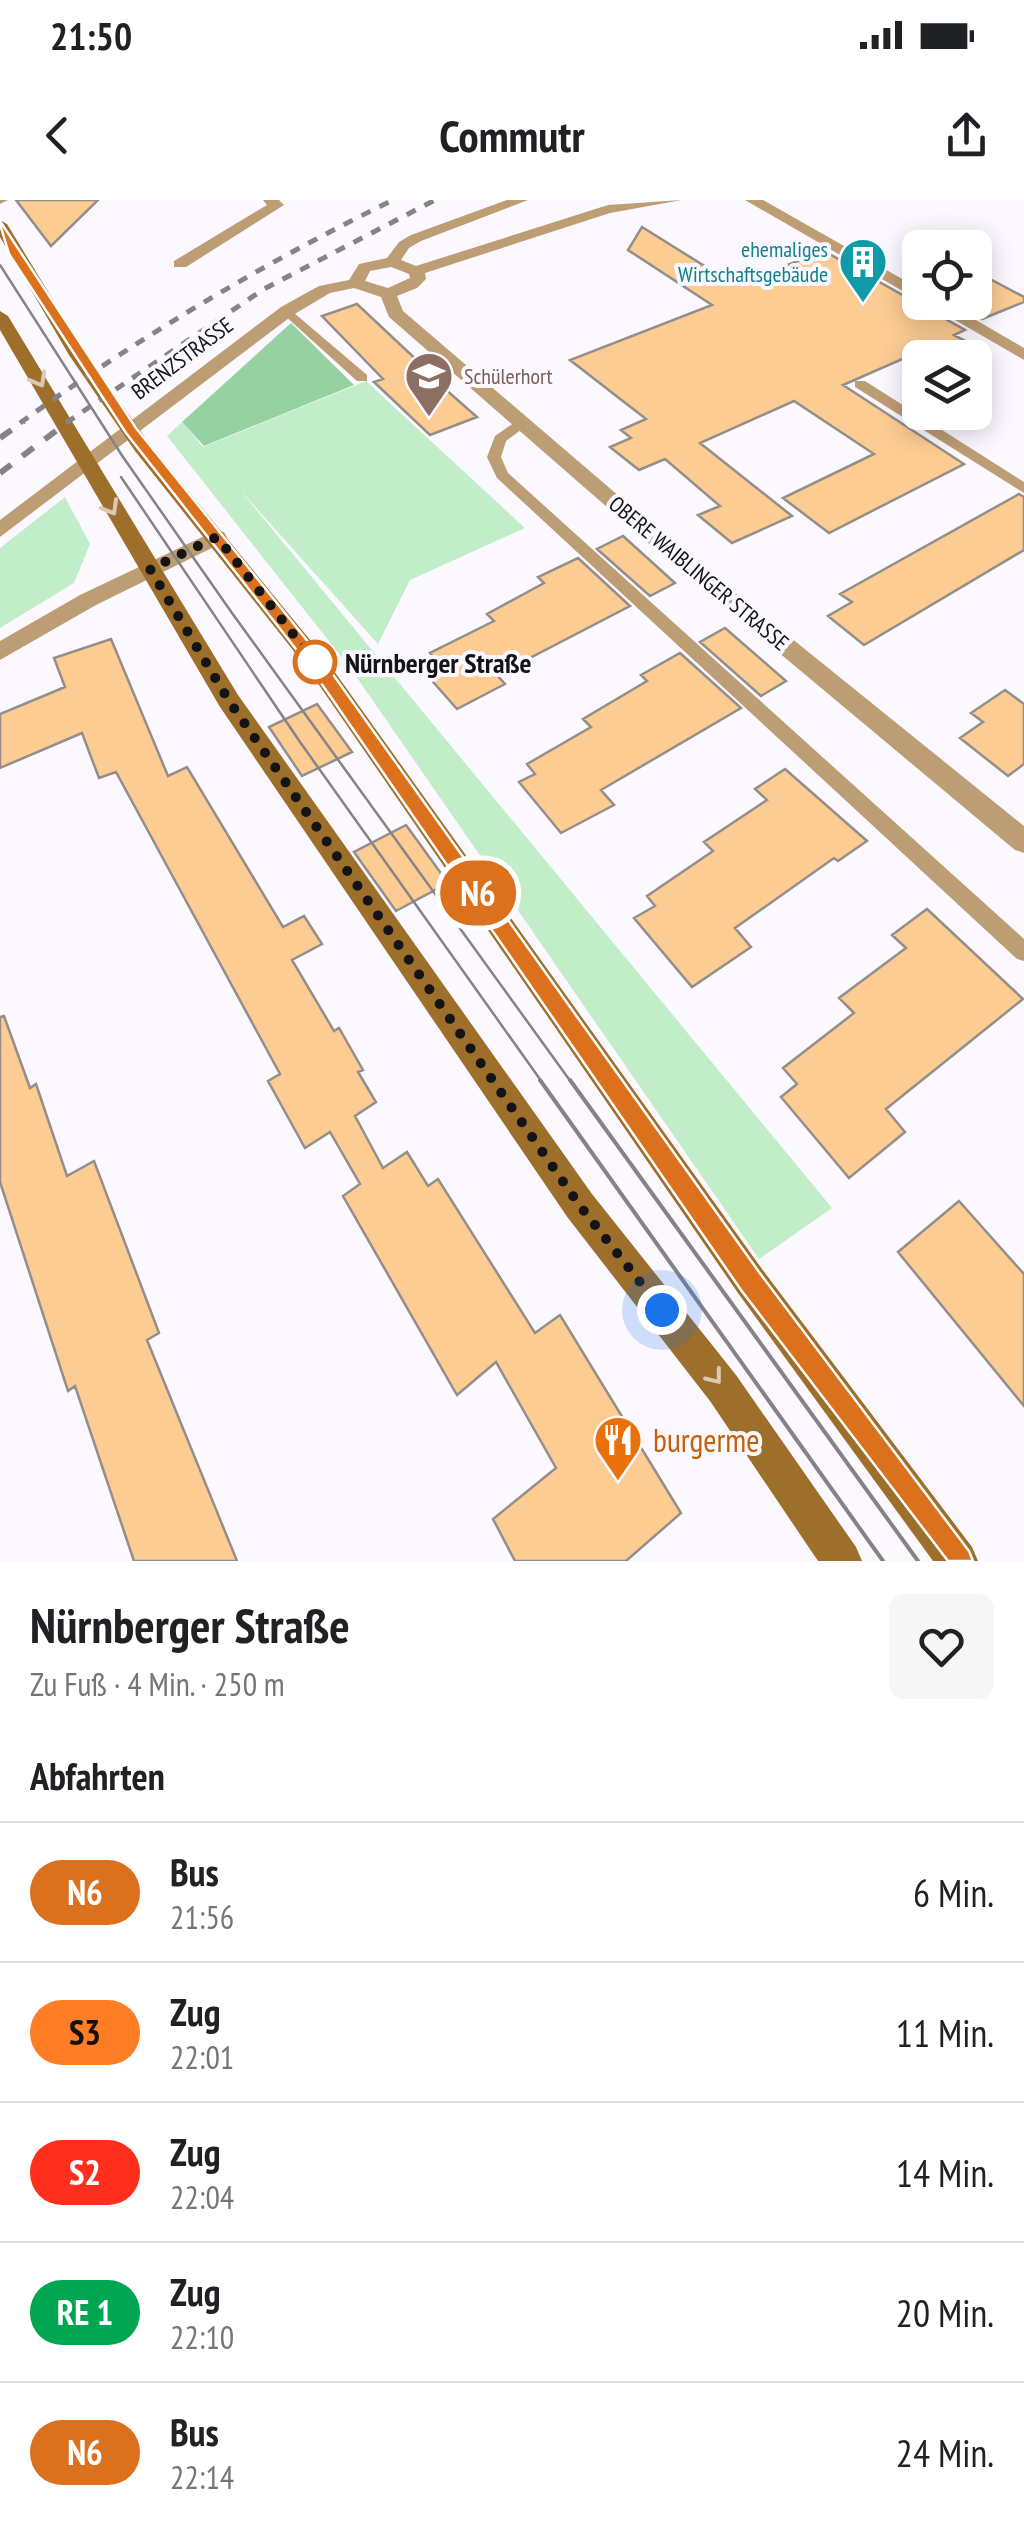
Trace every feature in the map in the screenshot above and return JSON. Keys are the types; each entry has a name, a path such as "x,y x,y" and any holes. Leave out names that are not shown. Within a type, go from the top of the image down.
{"main road":[{"path":"0,224 14,254 119,414 316,663 715,1232 958,1561"},
{"path":"0,316 229,701 558,1176 723,1388 842,1561"}],"street":[{"path":"521,200 416,238 404,245 392,262 416,271 608,209 675,200"},
{"path":"752,200 902,286"},
{"path":"180,264 277,205 274,201"},
{"name":"BRENZSTRASSE","path":"0,530 287,311 325,289 357,282 357,274 365,267 392,262"},
{"path":"357,282 372,291 388,293 411,286 418,279 416,271"},
{"name":"OBERE WAIBLINGER STRASSE","path":"388,293 395,313 669,550 1024,842"},
{"path":"967,320 1019,347"},
{"path":"0,652 150,569 217,537"}],"lane":[{"path":"287,311 362,378"},
{"path":"860,384 1024,488"},
{"path":"524,424 500,440 494,456 502,476 1024,952"}],"green space":[{"path":"291,323 354,385 204,446 182,422"},
{"path":"366,381 525,528 410,580 378,644 240,490 832,1208 759,1259 351,669 167,436 182,422 203,447"},
{"path":"65,497 90,544 74,583 0,628 0,548"}],"building":[{"path":"16,200 98,200 51,246"},
{"path":"642,227 735,285 824,251 902,295 902,320 947,320 965,330 954,335 963,340 902,340 902,359 843,385 902,424 902,430 912,430 964,464 829,533 783,498 874,454 794,401 700,443 792,516 732,543 698,515 720,506 665,459 639,470 610,447 631,438 621,430 646,419 570,360 712,305 628,250"},
{"path":"992,280 1024,297 1024,302 992,315"},
{"path":"357,304 477,417 430,435 374,382 383,379 322,316"},
{"path":"1019,494 1024,497 1024,550 864,645 828,616 852,602 840,594"},
{"path":"623,536 675,583 650,596 597,549"},
{"path":"578,558 630,606 497,675 505,684 457,709 420,667 435,659 430,653 494,621 487,614 544,583 538,577"},
{"path":"725,628 786,681 761,696 700,642"},
{"path":"111,639 168,776 187,767 283,927 304,916 322,944 292,960 334,1031 339,1028 363,1070 358,1072 376,1102 355,1116 383,1168 407,1152 428,1186 438,1179 535,1333 560,1315 681,1513 626,1561 515,1561 493,1519 556,1468 496,1362 457,1395 343,1196 360,1184 330,1132 305,1148 268,1081 280,1074 116,772 99,778 82,733 0,768 0,714 65,687 54,658"},
{"path":"680,653 741,708 601,790 614,805 561,833 519,782 535,774 527,764 591,727 583,719 647,681 641,675"},
{"path":"1005,690 1024,704 1024,764 1008,776 960,738 983,722 971,713"},
{"path":"317,704 352,752 302,776 269,727"},
{"path":"785,769 867,841 838,861 834,858 735,928 751,947 692,987 634,918 655,906 647,896 713,851 704,842 767,800 755,789"},
{"path":"406,825 448,883 396,911 354,852"},
{"path":"927,909 1023,999 886,1109 905,1132 849,1178 781,1097 797,1084 783,1068 854,1013 839,998 906,948 892,935"},
{"path":"4,1016 30,1088 36,1084 67,1176 94,1161 159,1333 147,1340 237,1561 134,1561 75,1386 68,1391 0,1182 0,1017"},
{"path":"959,1201 1024,1274 1024,1406 898,1252"}],"tram line":[{"path":"0,265 123,457 232,613 571,1082"},
{"path":"121,477 300,742 542,1082"},
{"path":"540,1080 883,1561"},
{"path":"570,1080 918,1561"}],"railway":[{"path":"20,423 202,304 393,200"},
{"path":"66,423 264,289 435,200"},
{"path":"0,438 24,421"},
{"path":"0,473 69,421"}],"bus line":[{"name":"N6","path":"0,224 14,254 130,430 316,663 634,1119 958,1561"}],"place":[{"name":"ehemaliges Wirtschaftsgebäude","path":"863,304"},
{"name":"Schülerhort","path":"429,418"},
{"name":"Nürnberger Straße","path":"315,662"},
{"name":"burgerme","path":"618,1482"}],"route":[{"path":"315,662 217,537 150,569 229,701 580,1206 662,1310"}]}
